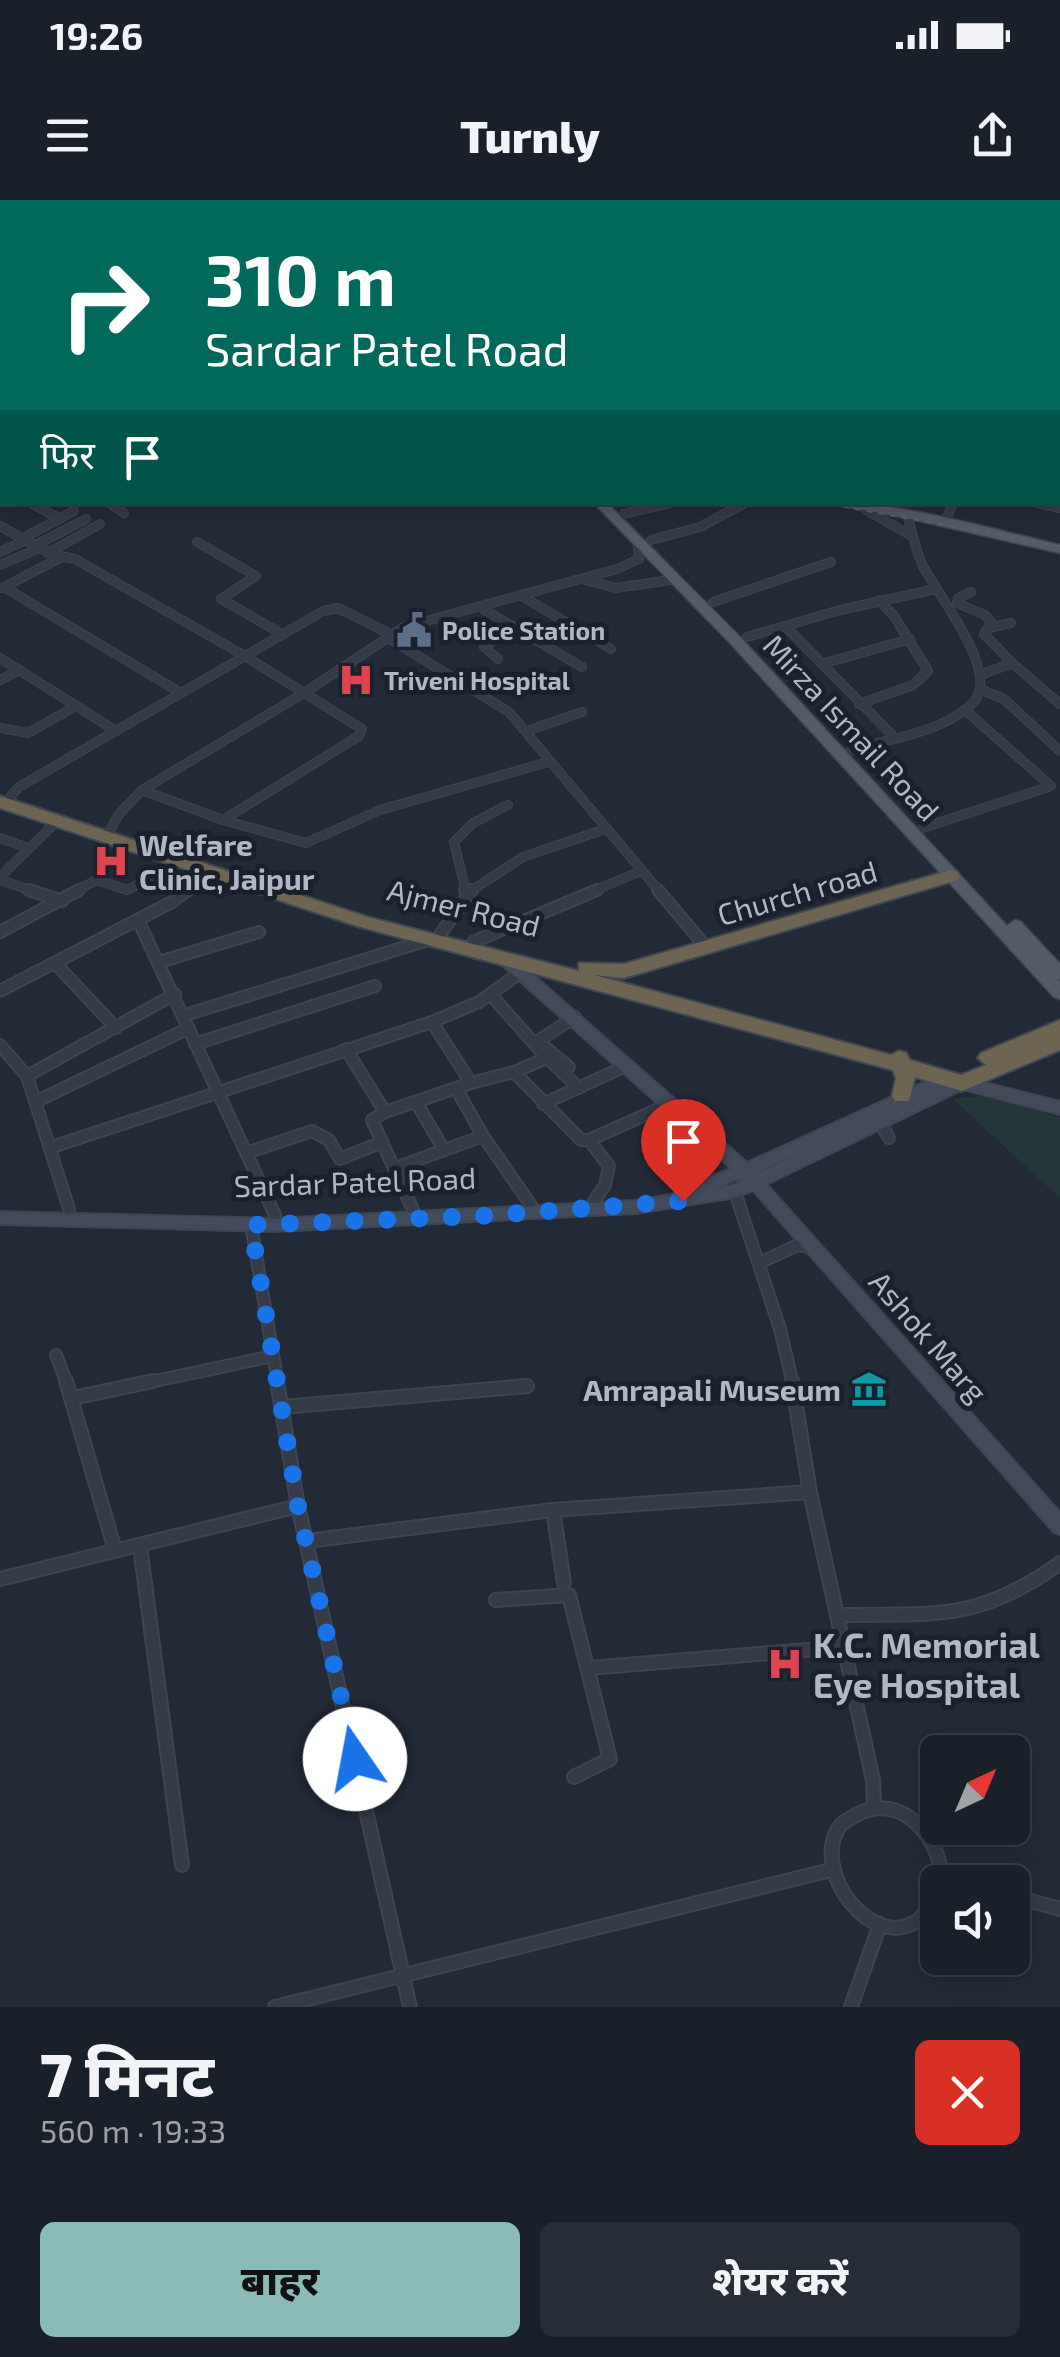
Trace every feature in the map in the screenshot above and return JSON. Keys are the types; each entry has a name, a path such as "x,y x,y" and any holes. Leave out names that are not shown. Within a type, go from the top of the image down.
{"highway":[{"name":"Ajmer Road","path":"3,797 57,821 504,958 622,980 658,962"},
{"name":"Ajmer Road","path":"3,797 211,872 435,936 584,968 899,1058"},
{"name":"Church road","path":"658,962 951,876"},
{"path":"658,962 653,980 668,992 959,1078 1058,1034"},
{"path":"899,1058 906,1082 902,1096"}],"main road":[{"name":"Mirza Ismail Road","path":"604,505 713,602 951,876 1060,974"},
{"name":"Mirza Ismail Road","path":"614,505 677,579 741,638"},
{"path":"860,506 949,513 1060,537"},
{"path":"860,506 904,508"},
{"path":"949,513 1060,549"},
{"name":"Mirza Ismail Road","path":"845,752 922,828 1060,993"}],"street":[{"path":"34,505 60,519"},
{"path":"112,505 124,513"},
{"path":"624,514 662,505"},
{"path":"109,834 119,814 142,790 391,637 424,620 639,559 644,539 700,527 741,505"},
{"path":"860,506 913,536"},
{"path":"845,752 965,710 982,690 982,674 920,562 904,508"},
{"path":"0,552 74,511"},
{"path":"41,548 86,519"},
{"path":"0,565 100,524"},
{"path":"2,530 75,559 358,724 362,733 223,820"},
{"path":"197,542 256,576 221,599 282,634"},
{"path":"2,588 63,557"},
{"path":"713,602 831,562"},
{"path":"580,578 616,588 677,579"},
{"path":"2,588 181,693"},
{"path":"741,638 878,600 936,589"},
{"path":"971,592 958,598 957,603 986,615 994,626"},
{"path":"520,595 611,650"},
{"path":"859,704 913,685 926,676 927,666 910,639 878,600"},
{"path":"478,606 582,667"},
{"path":"3,797 282,634 323,611 338,608 510,712 706,947"},
{"path":"1011,623 994,626 984,634 1060,704"},
{"path":"786,626 893,736"},
{"path":"498,659 485,645 514,627"},
{"path":"822,664 910,639"},
{"path":"0,658 116,731"},
{"path":"982,674 1012,663"},
{"path":"0,680 19,670"},
{"path":"982,690 1004,699 1060,750"},
{"path":"0,728 28,733 76,706"},
{"path":"922,828 1051,786 965,710"},
{"path":"527,731 582,712"},
{"path":"142,790 223,820 306,842 380,810 548,762"},
{"path":"466,894 454,842 473,823 508,805"},
{"path":"57,821 0,878 62,901"},
{"path":"185,1015 435,936 466,894 537,851 605,830"},
{"path":"0,838 28,848"},
{"path":"2,929 96,880 127,890 182,862"},
{"path":"473,942 641,871"},
{"path":"0,991 138,920 211,872"},
{"path":"138,920 176,994 195,1044 275,1215"},
{"path":"159,962 259,932"},
{"name":"Ashok Marg","path":"504,958 672,1102 748,1178 815,1248 1060,1526"},
{"path":"56,963 116,1028"},
{"path":"52,1147 432,1022 491,994 521,972"},
{"path":"195,1044 375,986"},
{"path":"27,1076 176,994"},
{"path":"491,994 579,1088"},
{"path":"570,1067 538,1041 575,1017"},
{"path":"432,1022 471,1083"},
{"path":"37,1101 189,1028"},
{"path":"0,1045 27,1076 69,1209"},
{"path":"346,1050 385,1112"},
{"path":"413,1210 372,1120 385,1112 548,1058"},
{"path":"543,1104 629,1064"},
{"path":"514,1072 574,1136 589,1140 639,1121 672,1102"},
{"path":"713,1190 880,1122 959,1078"},
{"path":"748,1178 902,1096 959,1078 1060,1108"},
{"path":"457,1090 483,1136 531,1205"},
{"path":"416,1102 444,1150"},
{"path":"680,1193 695,1160 691,1121"},
{"path":"880,1122 889,1138"},
{"path":"246,1153 312,1130 329,1140 340,1159 382,1142"},
{"path":"394,1168 483,1136"},
{"path":"589,1140 610,1166 605,1185 594,1201"},
{"path":"748,1178 759,1264 796,1398 810,1492 873,1780 874,1808"},
{"name":"Sardar Patel Road","path":"0,1208 275,1215 531,1205 713,1190"},
{"name":"Sardar Patel Road","path":"0,1218 251,1225 618,1208 713,1190"},
{"path":"251,1225 298,1506 410,2007"},
{"path":"759,1264 798,1245 815,1248"},
{"path":"56,1354 73,1398 116,1550"},
{"path":"73,1398 273,1356"},
{"path":"282,1407 527,1386"},
{"path":"307,1540 552,1510 810,1492"},
{"path":"0,1579 298,1506"},
{"path":"552,1510 564,1583"},
{"path":"140,1546 182,1865"},
{"path":"837,1615 950,1610 992,1604 1025,1588 1060,1563"},
{"path":"496,1600 569,1594 610,1759 574,1777"},
{"path":"589,1668 844,1647"},
{"path":"920,1918 899,1926 880,1924 858,1913 840,1894 831,1870 834,1835 858,1812 874,1808 894,1810 914,1819 929,1834 940,1854 941,1865"},
{"path":"275,2007 831,1870"},
{"path":"1030,1901 1060,1909"},
{"path":"850,2007 880,1924"}],"shaded area":[{"path":"977,1096 1009,1101 1060,1118 1060,1198 953,1099"}],"railway":[{"path":"835,505 1060,546"}],"place":[{"name":"Police Station","path":"414,630"},
{"name":"Triveni Hospital","path":"356,680"},
{"name":"Welfare Clinic, Jaipur","path":"111,861"},
{"name":"Amrapali Museum","path":"869,1389"},
{"name":"K.C. Memorial Eye Hospital","path":"785,1664"}],"route":[{"path":"355,1759 298,1506 251,1225 480,1216 683,1201"}]}
